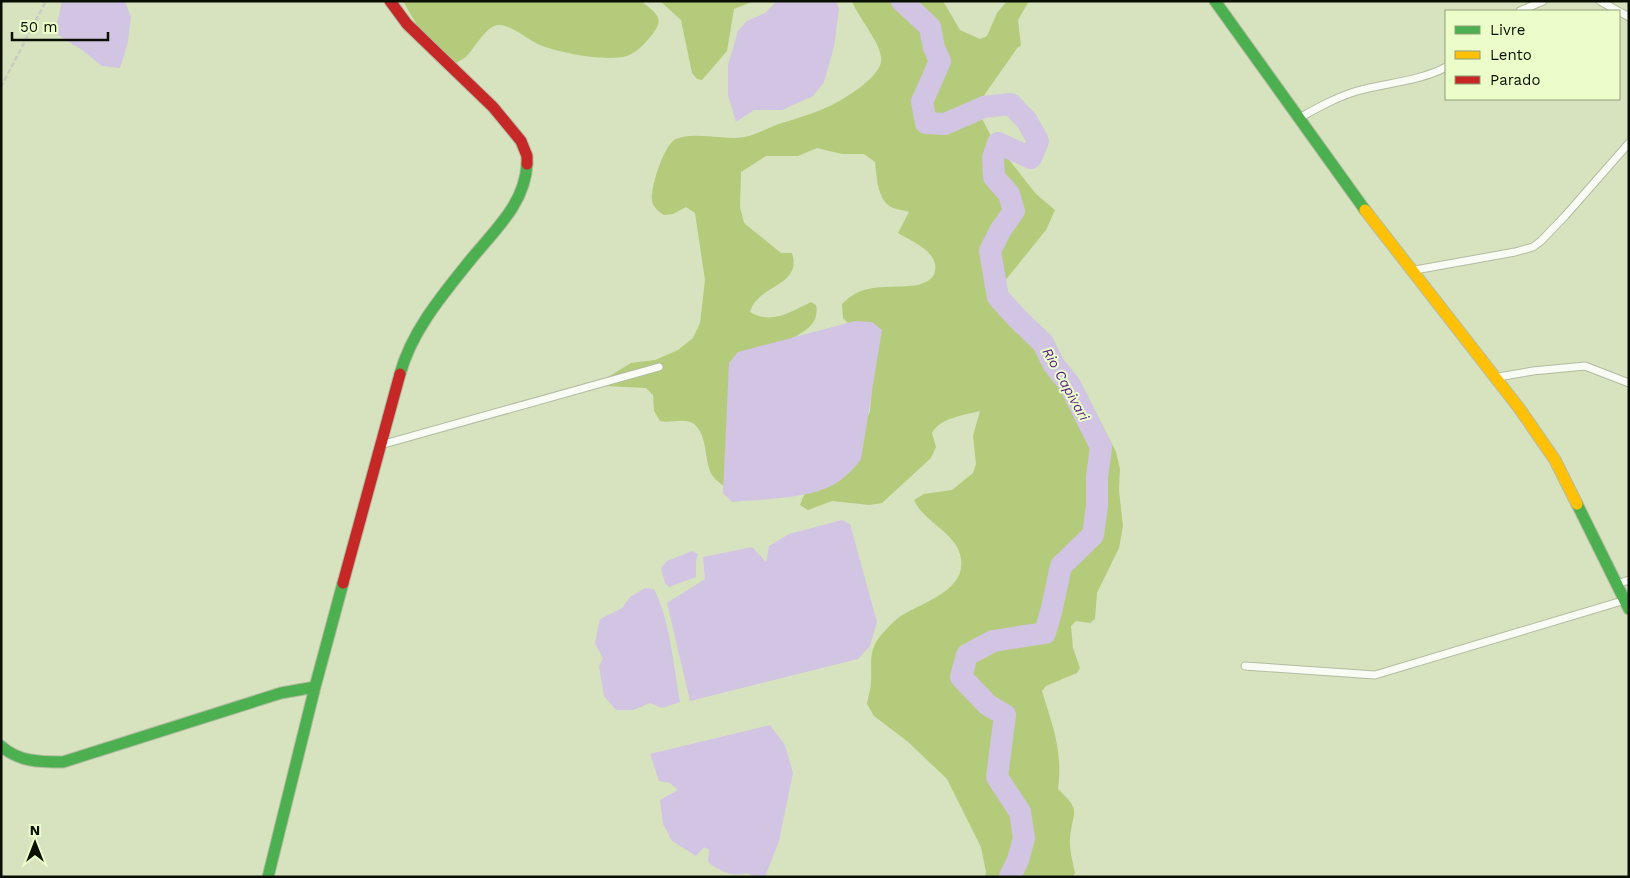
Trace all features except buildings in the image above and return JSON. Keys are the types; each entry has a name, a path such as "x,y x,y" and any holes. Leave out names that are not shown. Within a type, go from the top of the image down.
{"main road":[{"path":"268,877 315,687 405,354 420,326 454,280 515,206 526,179 527,156 520,141 493,107 406,24 390,1"},
{"path":"1215,1 1363,207 1496,378 1555,460 1582,518 1627,605"},
{"path":"1,746 7,753 33,763 63,762 248,703 282,693 315,687"}],"lane":[{"path":"1522,10 1543,1"},
{"path":"1600,1 1616,10"},
{"path":"1299,119 1330,100 1356,91 1433,73 1445,67"},
{"path":"1412,270 1514,252 1532,247 1541,241 1566,216 1629,143"},
{"path":"1496,378 1533,371 1585,366 1629,383"},
{"path":"381,445 659,367"},
{"path":"1617,584 1629,580"},
{"path":"1244,666 1376,675 1627,605"}],"path":[{"path":"1,87 46,1"}],"green space":[{"path":"403,1 641,1 654,12 659,23 652,35 635,52 618,58 583,56 549,48 535,43 508,27 498,25 489,29 466,57 456,63 428,44"},
{"path":"660,1 754,1 734,9 727,51 702,80 697,79 692,73 681,20"},
{"path":"852,1 943,1 960,30 980,39 987,36 997,13 1007,1 1029,1 1018,20 1021,46 1018,47 985,94 978,111 992,138 1036,194 1055,210 1046,230 1004,282 1004,291 1053,358 1087,395 1116,452 1120,469 1119,490 1123,526 1119,548 1097,593 1095,619 1090,623 1076,621 1071,626 1073,648 1080,668 1077,673 1046,686 1042,691 1058,751 1058,789 1070,802 1074,811 1070,838 1075,873 1073,877 985,877 986,872 981,847 947,779 907,741 874,716 867,704 871,685 872,653 877,641 885,630 898,618 949,588 961,570 959,550 954,542 925,515 914,500 924,494 952,490 973,473 976,464 973,436 980,411 953,418 936,428 932,433 936,447 931,458 882,503 869,505 832,501 808,510 800,505 804,495 832,471 854,446 870,411 873,377 866,341 843,318 842,304 858,292 864,290 921,284 931,278 935,271 933,258 923,248 898,233 909,212 893,208 884,200 877,181 875,162 864,154 842,154 817,148 798,156 766,156 741,172 740,207 744,223 781,253 792,253 794,263 788,277 761,296 754,303 750,312 758,316 781,316 811,302 816,305 816,315 812,323 796,336 755,352 734,493 712,475 702,435 694,424 687,421 660,421 654,411 653,395 646,388 605,386 598,383 631,363 655,360 678,350 693,338 700,323 705,280 695,213 686,207 673,214 664,215 656,209 652,201 653,187 667,149 676,139 683,137 736,138 752,135 824,109 860,88 879,68 881,55 875,40"}],"shaded area":[{"path":"62,1 125,1 131,17 128,42 120,68 102,66 82,50 55,33"},
{"path":"777,1 836,1 839,9 834,47 824,82 813,96 782,110 754,110 736,122 728,95 728,65 738,31 747,21 765,13"},
{"path":"855,321 872,322 882,330 861,459 841,480 822,490 784,498 732,502 723,493 729,363 738,352"},
{"path":"842,520 850,524 877,622 870,646 858,659 690,701 667,603 705,579 703,557 752,547 766,562 769,546 789,534"},
{"path":"692,551 698,554 696,577 669,587 665,583 661,568 667,561"},
{"path":"645,588 654,589 660,602 671,644 680,702 662,708 650,703 633,710 616,710 604,696 599,666 603,659 595,643 600,619 622,608 630,597"},
{"path":"770,725 785,745 793,773 779,841 765,877 754,877 748,873 727,873 708,862 709,850 704,847 696,856 672,841 663,824 660,800 678,790 670,783 659,781 650,754"}],"waterway":[{"name":"Rio Capivari","path":"902,1 930,27 934,48 940,61 922,102 926,123 945,124 984,107 1011,104 1027,121 1038,141 1031,158 998,143 993,158 994,177 1009,194 1014,211 1000,231 990,251 998,297 1043,343 1054,365 1070,385 1101,447 1093,535 1061,566 1045,633 993,641 967,655 961,677 988,705 1005,715 997,777 1020,812 1024,838 1018,860 1010,877"}],"traffic: fast":[{"path":"1215,1 1365,210"},
{"path":"400,374 412,342 440,298 508,215 521,191 527,164"},
{"path":"1577,504 1629,609"},
{"path":"268,877 343,583"},
{"path":"1,746 22,758 63,762 281,693 315,687"}],"traffic: slow":[{"path":"1365,210 1519,408 1555,460 1577,504"}],"traffic: jam":[{"path":"390,1 407,24 493,107 521,141 527,156 527,164"},
{"path":"343,583 400,374"}]}
